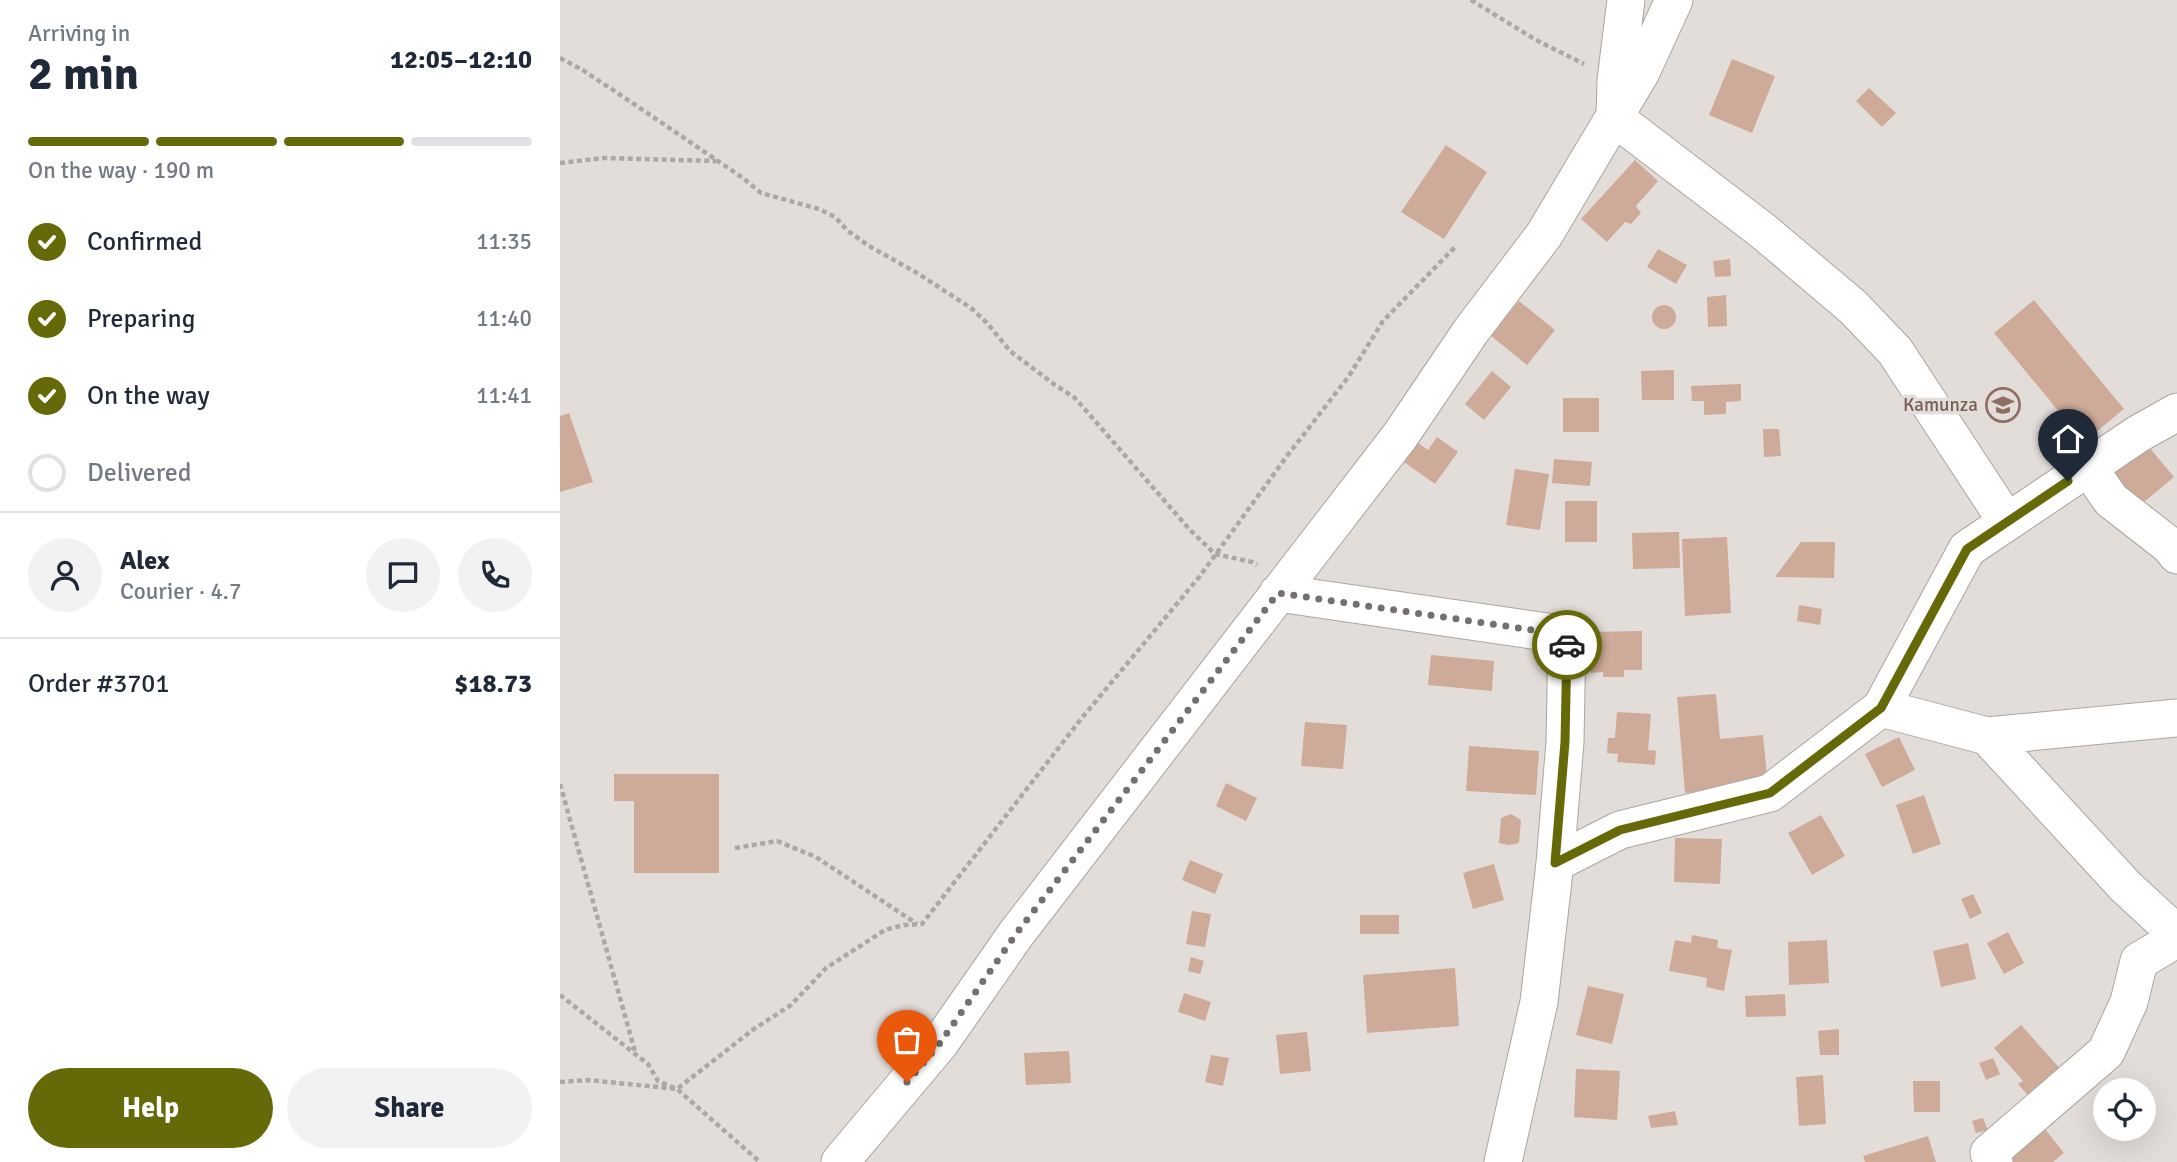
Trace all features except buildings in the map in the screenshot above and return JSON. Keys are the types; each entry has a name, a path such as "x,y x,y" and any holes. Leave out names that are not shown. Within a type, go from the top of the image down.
{"street":[{"path":"1615,118 1616,80 1626,0"},
{"path":"840,1162 940,1043 1016,934 1400,436 1471,331 1544,235 1641,72 1674,0"},
{"path":"1615,118 1763,230 1853,307 1895,351 2007,522"},
{"path":"1555,863 1620,830 1770,793 1881,708 1967,549 2138,434 2177,412"},
{"path":"2088,467 2111,500 2177,555"},
{"path":"1278,593 1567,635 1565,742 1539,1002 1503,1162"},
{"path":"1881,708 1987,736 2177,718"},
{"path":"1987,736 2126,887 2177,935 2139,961 2129,1002 2106,1052 1989,1153 1994,1162"}],"path":[{"path":"1471,0 1536,40 1616,80"},
{"path":"560,58 591,75 761,193 819,209 835,217 848,231 971,309 1010,351 1075,398 1190,530 1215,554 1252,562 1267,572 1278,593"},
{"path":"560,163 604,158 717,161"},
{"path":"560,1082 588,1080 677,1089 754,1029 791,1005 826,968 885,930 922,924 1081,719 1200,576 1349,376 1383,321 1455,246"},
{"path":"560,784 636,1055"},
{"path":"735,848 777,841 816,857 874,898 918,924"},
{"path":"560,995 648,1064 658,1081 677,1089 760,1162"}],"way so far":[{"path":"907,1082 940,1043 1016,934 1278,593 1567,635 1567,645"}],"place":[{"name":"Kamunza","path":"2003,405"}],"route":[{"path":"1567,645 1565,742 1555,863 1620,830 1770,793 1881,708 1967,549 2068,481"}]}
